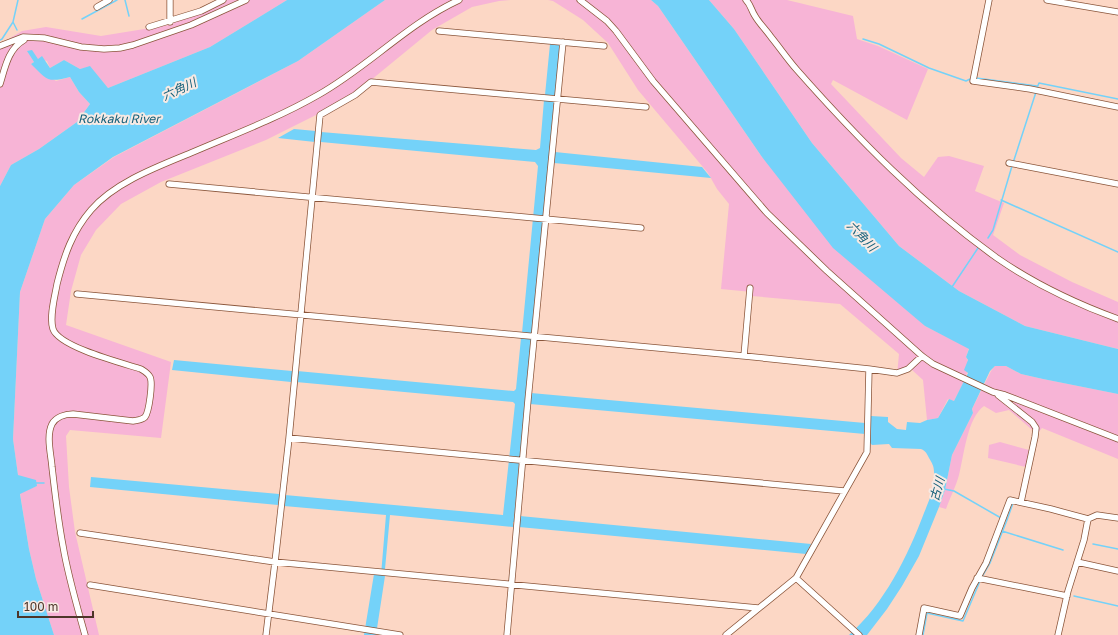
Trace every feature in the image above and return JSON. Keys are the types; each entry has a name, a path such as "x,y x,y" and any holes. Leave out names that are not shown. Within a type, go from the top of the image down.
{"street":[{"path":"97,7 109,0"},
{"path":"170,0 170,22"},
{"path":"149,27 170,22 200,11 223,0"},
{"path":"0,46 24,37 40,38 81,47 104,49 120,48 191,25 246,0"},
{"path":"85,635 76,604 63,546 54,484 50,431 55,420 67,414 141,420 146,416 148,411 151,378 148,373 141,369 74,347 61,340 56,335 53,329 52,320 55,294 66,251 76,230 92,209 110,193 135,178 162,165 266,121 317,96 343,81 404,33 426,18 459,0"},
{"path":"580,0 607,21 616,31 653,81 766,213 827,271 922,356 933,364 993,392 1032,422 1036,428 1036,437 1020,502"},
{"path":"746,0 755,16 786,58 816,92 898,176 952,223 992,254 1021,273 1077,302 1118,320"},
{"path":"989,0 973,82 1040,91 1118,107"},
{"path":"1047,0 1118,12"},
{"path":"439,31 604,46"},
{"path":"0,84 10,54 18,44 28,38"},
{"path":"507,635 517,521 517,460 528,398 529,336 546,219 563,42"},
{"path":"266,635 295,376 320,115 355,95 371,82 646,107"},
{"path":"1008,164 1118,184"},
{"path":"169,184 641,228"},
{"path":"744,356 750,288"},
{"path":"77,294 744,356 868,369 897,374 908,369 922,356"},
{"path":"726,635 796,578 867,452 868,369"},
{"path":"993,392 1005,395 1118,439"},
{"path":"288,438 844,491"},
{"path":"919,635 924,608 960,616 980,579 1010,500 1088,519 1097,515 1118,518"},
{"path":"1058,635 1088,519"},
{"path":"80,533 275,562 758,608"},
{"path":"1077,562 1118,571"},
{"path":"796,578 858,635"},
{"path":"980,579 1068,593"},
{"path":"90,585 400,635"}],"shaded area":[{"path":"227,0 287,0 210,47 108,88 90,67 80,69 64,60 50,68 47,61 38,59 28,52 34,62 31,64 56,81 70,77 79,92 90,104 77,122 39,149 11,165 0,186 0,44 22,31 46,27 101,36 169,25"},
{"path":"385,0 510,0 472,7 432,30 354,94 320,113 266,140 161,182 121,204 96,230 81,255 71,291 66,325 171,362 161,438 70,430 66,436 69,487 75,532 99,635 54,635 36,579 29,549 20,493 37,486 18,475 13,439 20,292 45,219 74,185 114,157 298,61"},
{"path":"548,0 651,0 658,6 762,157 925,326 969,348 966,357 968,367 965,379 954,401 948,399 938,418 927,420 923,380 911,369 897,375 899,354 840,304 752,296 752,292 721,289 729,204 717,189 708,173 638,90 608,43 583,20 553,1"},
{"path":"709,0 787,0 853,16 857,39 878,46 928,69 907,120 833,80 831,84 901,158 924,177 938,157 949,156 984,166 975,191 1004,203 993,235 1020,255 1072,282 1118,302 1118,349 1025,326 959,291 899,246 812,143 734,29"},
{"path":"995,366 1006,366 1021,374 1118,394 1118,459 1042,428 1037,434 1009,410 996,413 984,406 978,412 970,428 959,475 946,509 939,507 945,490 952,455 973,413 972,409"},
{"path":"1000,442 1029,450 1026,467 988,458 989,445"}],"water":[{"name":"Rokkaku River","path":"287,0 385,0 298,61 113,157 74,185 45,219 20,292 13,439 18,475 36,480 37,486 20,494 29,549 36,579 54,635 0,635 0,186 11,165 39,149 77,122 90,104 79,92 70,77 52,80 44,77 31,64 34,62 27,51 32,50 38,59 42,56 50,68 64,60 80,69 90,66 108,88 210,47"},
{"path":"651,0 709,0 734,29 812,143 899,246 959,291 1025,326 1118,349 1118,394 1021,374 1006,366 995,366 990,371 972,409 973,413 952,455 945,490 919,556 887,609 867,635 849,635 862,623 894,578 918,529 930,498 934,477 933,465 923,450 892,448 889,444 872,445 870,443 871,416 888,417 888,422 897,429 906,430 907,422 920,423 938,418 949,399 954,401 968,373 964,370 968,360 966,357 969,349 925,326 833,248 762,157 658,6"},
{"path":"550,44 560,45 555,96 551,96 554,101 549,156 555,157 555,152 702,167 711,178 554,163 554,159 549,158 532,334 528,334 527,339 531,339 531,393 865,423 865,434 530,404 526,399 520,458 515,462 519,463 514,520 519,521 520,516 811,544 806,554 519,527 519,523 513,522 513,527 390,515 385,569 383,575 385,576 376,635 364,635 374,574 381,575 386,515 284,506 284,501 279,500 278,505 90,487 91,477 279,494 279,499 284,499 285,495 503,515 515,404 513,402 296,382 297,378 292,377 291,382 172,370 174,360 292,371 292,375 297,375 297,371 514,391 516,389 521,338 525,338 522,333 538,166 535,162 321,142 321,138 315,138 315,142 278,138 294,129 316,131 315,135 321,136 321,132 536,150 540,148 544,100 548,100 549,95 545,95"}],"waterway":[{"path":"17,30 13,22 18,0"},
{"path":"82,19 117,0"},
{"path":"125,0 129,16"},
{"path":"0,40 13,22"},
{"path":"863,39 879,44 929,68 966,81 972,78"},
{"path":"976,78 1037,86"},
{"path":"1037,88 1039,83 1118,99"},
{"path":"1013,163 1036,92"},
{"path":"988,238 993,230 1012,166"},
{"path":"1001,200 1118,252"},
{"path":"952,287 978,248"},
{"path":"35,483 44,483"},
{"name":"古川","path":"944,489 954,491 1001,518"},
{"path":"1007,520 1013,503"},
{"path":"982,577 990,563 1007,520 1005,519"},
{"path":"1002,531 1063,550"},
{"path":"1093,544 1118,549"},
{"path":"923,635 927,613 963,621 980,581"},
{"path":"1074,596 1118,606"}],"water label":[{"name":"六角川","path":"179,89"},
{"name":"六角川","path":"862,236"}]}
